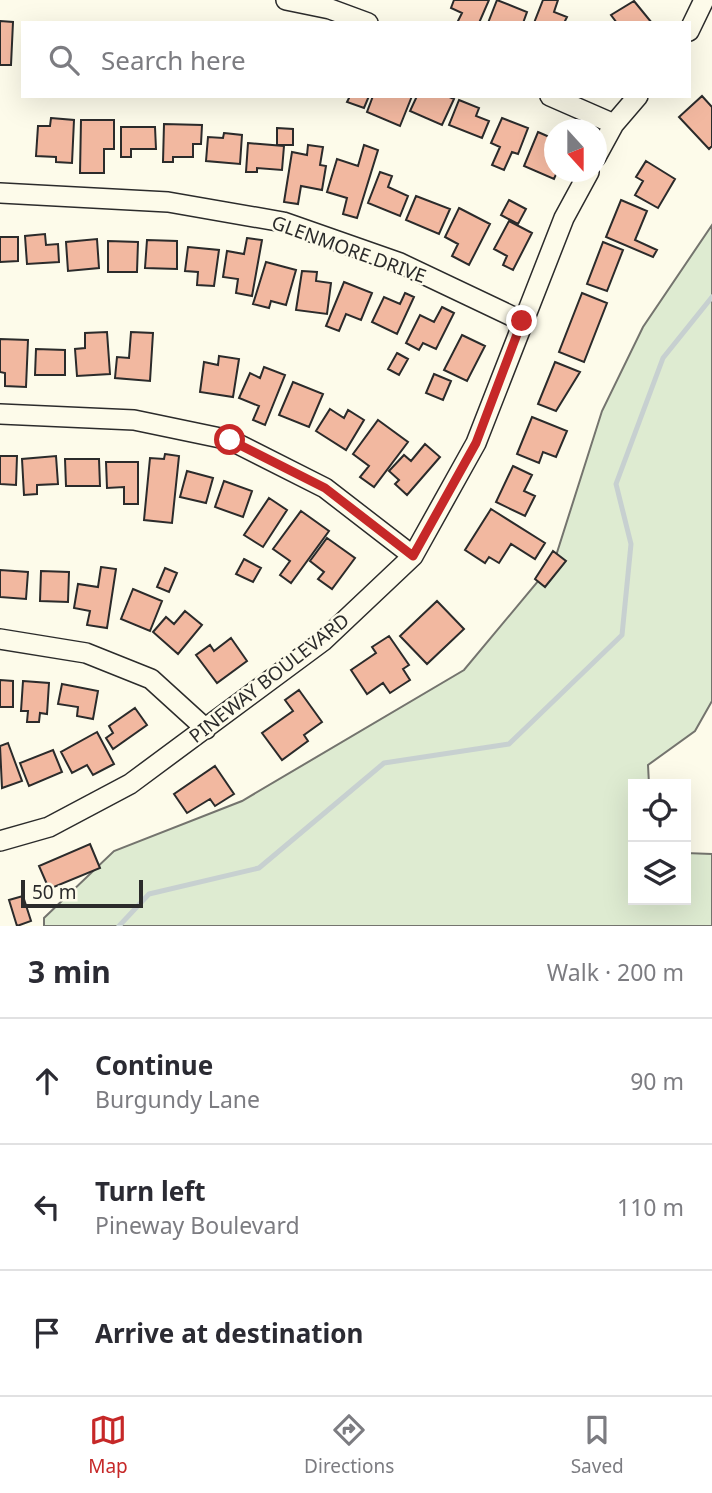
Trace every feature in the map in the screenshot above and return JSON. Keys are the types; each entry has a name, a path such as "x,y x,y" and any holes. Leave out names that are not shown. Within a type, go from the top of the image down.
{"street":[{"path":"286,0 330,9 363,21"},
{"path":"691,27 704,0"},
{"path":"555,98 614,124"},
{"path":"607,138 614,124 636,98"},
{"name":"PINEWAY BOULEVARD","path":"0,841 49,827 130,784 323,641 413,556 476,443 564,218 584,182"},
{"name":"GLENMORE DRIVE","path":"0,192 168,202 283,222 400,263 522,321"},
{"path":"0,414 134,420 230,440 325,488 413,556"},
{"path":"0,639 86,653 151,679 205,729"}],"green space":[{"path":"712,225 712,701 695,731 648,765 649,779 628,779 628,905 691,905 691,853 712,854 712,926 44,926 44,918 114,851 242,801 464,670 554,562 602,411 643,327"}],"building":[{"path":"454,0 489,0 480,21 458,21 462,13 451,8"},
{"path":"497,0 527,12 524,21 489,21"},
{"path":"543,0 558,0 554,12 567,17 565,21 535,21"},
{"path":"634,1 650,21 616,21 611,15"},
{"path":"0,21 13,22 11,65 0,65"},
{"path":"702,96 712,107 712,146 709,149 679,117"},
{"path":"349,98 368,98 364,108 347,102"},
{"path":"372,98 411,98 400,126 367,112"},
{"path":"416,98 454,99 442,125 410,111"},
{"path":"459,100 479,108 476,116 489,121 482,138 449,125"},
{"path":"51,118 74,120 72,163 56,162 56,157 36,156 38,126 50,126"},
{"path":"502,118 528,128 518,154 512,152 504,170 492,165 500,147 491,143"},
{"path":"81,120 114,120 114,149 104,149 104,173 80,173"},
{"path":"164,124 202,125 201,144 193,144 193,157 173,157 173,162 163,162"},
{"path":"121,127 155,127 156,149 131,149 131,157 121,157"},
{"path":"277,128 293,129 293,145 277,145"},
{"path":"538,132 544,135 544,175 524,166"},
{"path":"224,133 242,135 240,164 206,161 208,137 223,138"},
{"path":"248,143 284,146 282,170 257,168 257,172 246,172"},
{"path":"308,145 323,147 320,165 326,166 322,190 301,186 298,204 284,202 292,152 307,155"},
{"path":"364,145 378,150 357,218 343,214 347,198 327,192 337,159 358,166"},
{"path":"646,161 675,179 658,208 635,195 643,181 636,177"},
{"path":"380,172 392,176 388,187 408,196 400,216 368,203"},
{"path":"416,196 450,209 439,234 406,220"},
{"path":"509,200 526,209 518,224 501,215"},
{"path":"621,200 647,211 635,240 657,250 653,257 606,237"},
{"path":"459,208 490,224 469,265 452,256 458,244 445,237"},
{"path":"509,221 532,233 513,270 503,265 507,256 494,249"},
{"path":"45,234 46,245 58,244 59,262 27,264 25,236"},
{"path":"0,237 18,237 18,261 0,262"},
{"path":"247,238 262,240 252,296 236,293 238,279 223,277 227,251 244,254"},
{"path":"97,239 99,268 68,271 66,242"},
{"path":"147,240 177,241 177,269 145,268"},
{"path":"108,241 138,242 137,272 108,272"},
{"path":"603,242 623,250 607,291 587,284"},
{"path":"188,247 219,250 214,286 197,285 198,272 185,271"},
{"path":"266,262 296,270 286,305 271,301 269,308 253,304"},
{"path":"302,271 317,272 316,281 331,283 327,314 296,310"},
{"path":"344,282 372,293 361,320 346,314 339,331 326,326"},
{"path":"405,293 414,297 397,334 372,322 384,297 400,304"},
{"path":"582,293 607,303 584,362 559,352"},
{"path":"442,307 454,313 436,349 423,343 419,350 406,343 420,315 434,322"},
{"path":"107,332 110,374 77,376 75,349 85,348 85,333"},
{"path":"131,332 153,333 150,381 115,378 117,357 129,358"},
{"path":"462,335 485,346 467,381 444,370"},
{"path":"0,339 28,340 26,387 5,386 5,373 0,372"},
{"path":"36,349 65,350 65,375 35,375"},
{"path":"397,353 408,359 399,375 388,369"},
{"path":"219,356 239,359 233,397 200,392 204,362 218,365"},
{"path":"555,362 580,372 556,411 538,404"},
{"path":"264,367 285,375 265,425 253,420 259,406 239,398 250,373 260,378"},
{"path":"434,374 451,381 443,400 426,393"},
{"path":"293,382 323,394 309,427 279,415"},
{"path":"330,409 344,418 348,410 364,420 346,450 316,431"},
{"path":"532,417 567,431 556,457 543,452 539,463 517,454"},
{"path":"378,420 408,442 374,487 360,477 369,466 353,454"},
{"path":"425,444 440,457 407,495 395,484 399,480 389,471 404,455 411,461"},
{"path":"165,454 179,456 172,523 144,520 150,458 164,459"},
{"path":"0,456 17,456 16,485 0,484"},
{"path":"56,456 58,484 37,485 37,494 24,495 22,459"},
{"path":"65,459 99,459 100,486 66,486"},
{"path":"106,462 138,462 138,504 124,504 124,487 107,488"},
{"path":"513,466 532,475 524,491 535,496 525,516 496,502"},
{"path":"187,471 213,478 206,503 180,497"},
{"path":"224,481 252,491 243,517 215,507"},
{"path":"269,498 287,510 263,547 244,535"},
{"path":"491,509 545,543 535,559 511,544 499,563 489,557 485,563 465,550"},
{"path":"301,511 329,531 291,583 280,575 290,561 273,549"},
{"path":"327,538 355,558 332,589 318,579 324,572 310,561"},
{"path":"553,551 566,561 545,587 535,579"},
{"path":"244,559 261,568 253,582 236,574"},
{"path":"101,567 116,569 107,628 87,625 90,611 74,608 78,584 98,587"},
{"path":"165,568 177,573 169,592 157,587"},
{"path":"0,570 28,572 26,599 0,597"},
{"path":"41,571 69,572 68,602 40,601"},
{"path":"133,589 162,601 150,631 121,619"},
{"path":"437,601 464,629 427,664 400,636"},
{"path":"185,611 202,625 178,654 153,632 166,617 174,624"},
{"path":"389,636 409,665 403,669 410,680 390,693 383,683 367,694 351,670 376,653 372,647"},
{"path":"231,638 247,661 217,683 196,655 210,645 214,651"},
{"path":"0,680 13,681 13,707 0,707"},
{"path":"23,681 49,683 47,714 40,713 39,722 27,722 28,711 21,711"},
{"path":"62,684 98,691 93,719 77,716 78,707 58,704"},
{"path":"299,690 322,722 304,735 308,741 282,760 262,733 293,711 285,700"},
{"path":"135,708 147,725 113,749 106,738 113,733 109,726"},
{"path":"97,732 114,764 93,775 87,765 72,773 61,752"},
{"path":"8,743 22,781 2,788 0,746"},
{"path":"53,750 62,772 29,786 20,763"},
{"path":"215,766 234,794 215,806 210,799 187,813 174,794"},
{"path":"90,844 100,868 49,889 39,866"},
{"path":"23,896 31,921 17,926 9,900"}],"waterway":[{"path":"119,926 149,894 259,868 384,763 509,744 622,635 631,544 616,484 663,358 712,297"}],"route":[{"path":"230,440 325,488 413,556 476,443 522,321"}]}
